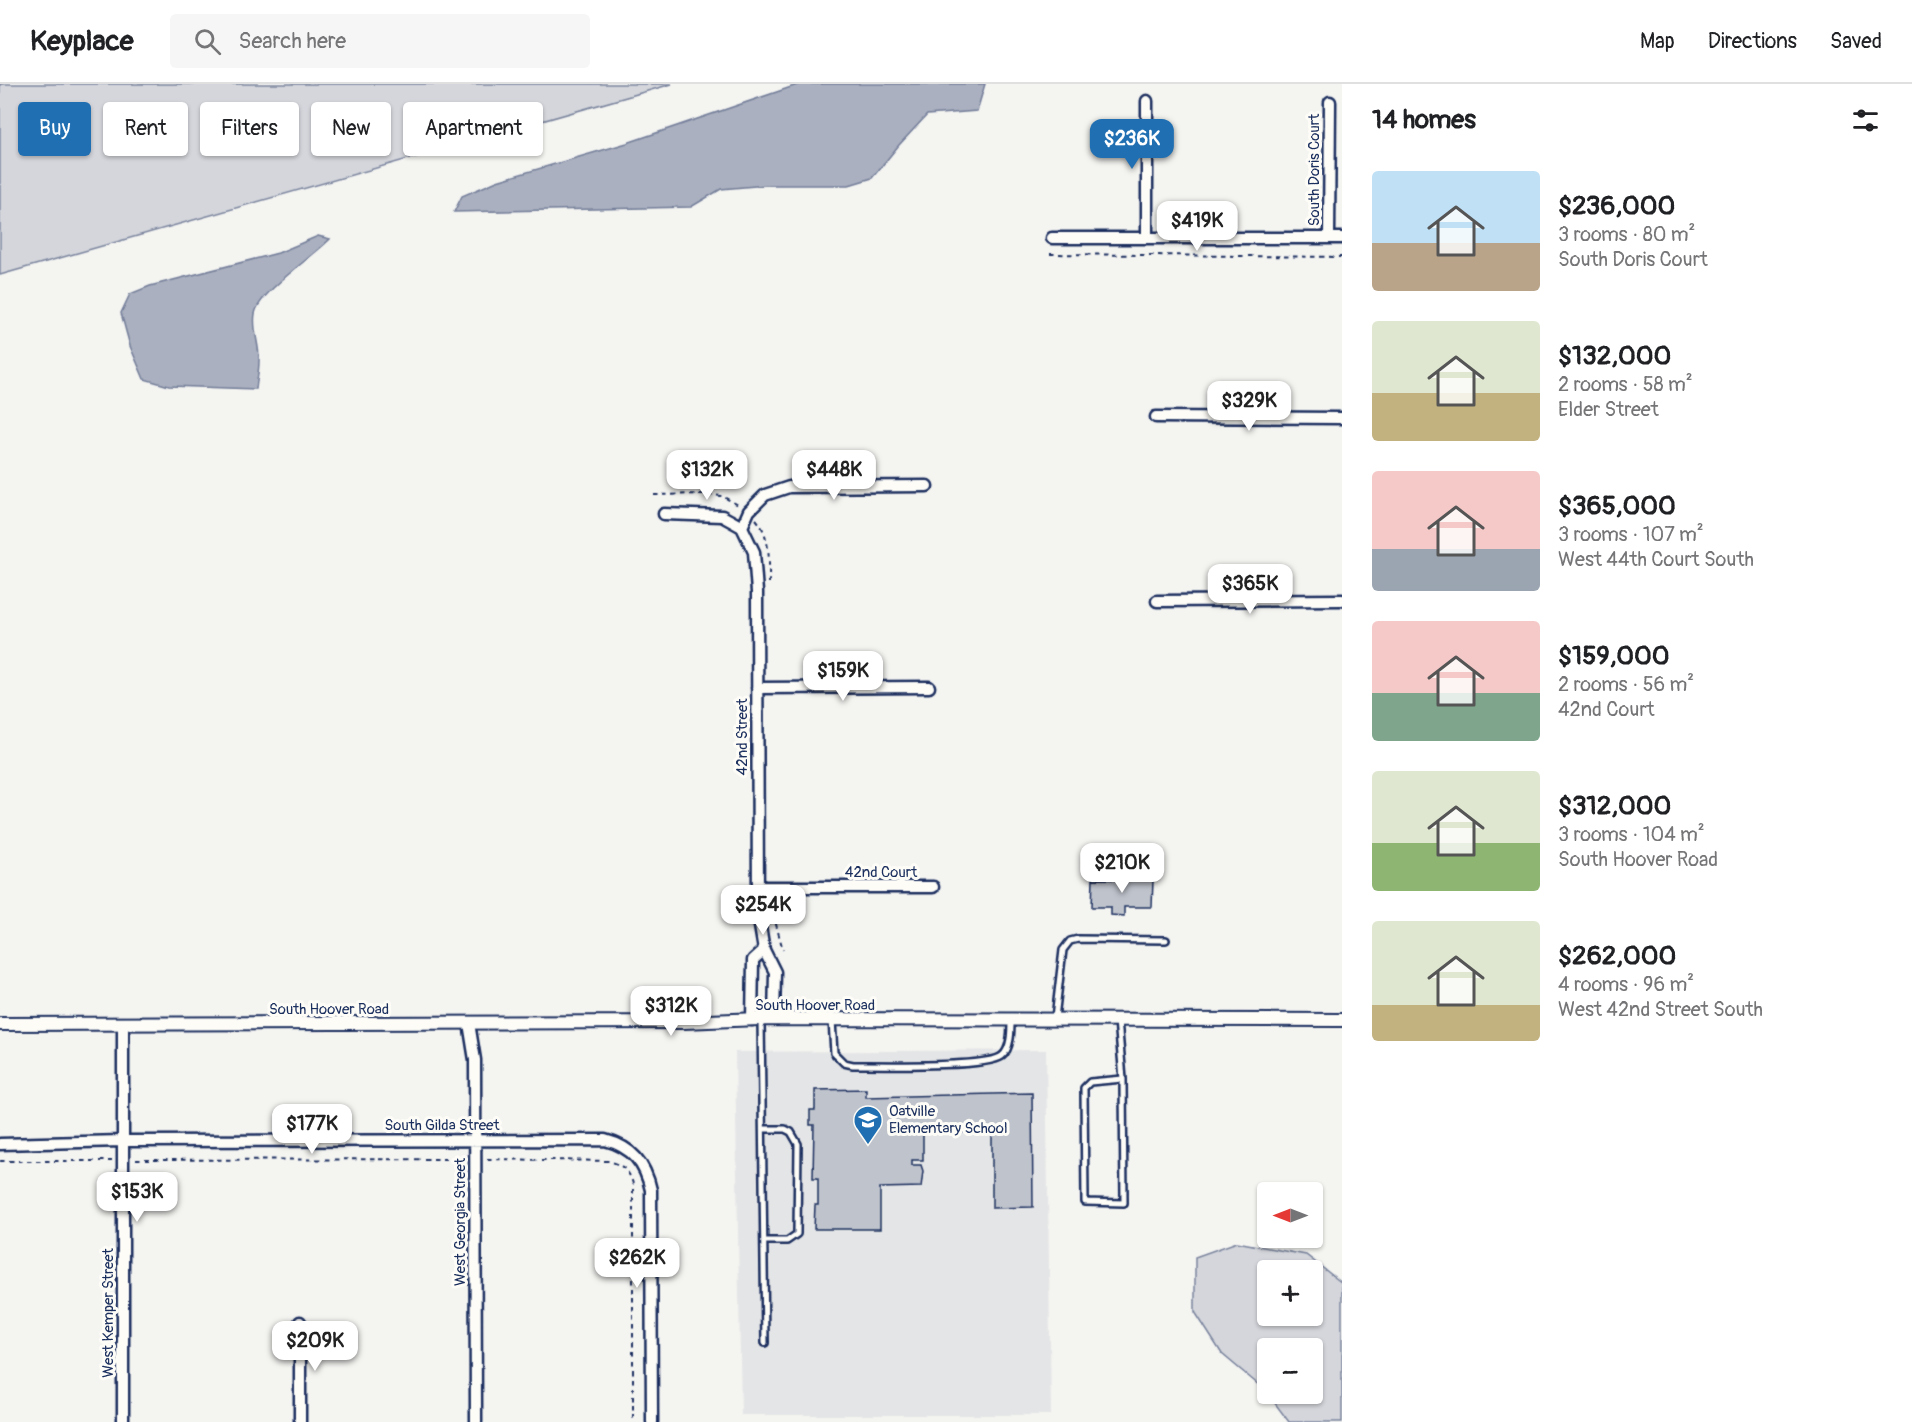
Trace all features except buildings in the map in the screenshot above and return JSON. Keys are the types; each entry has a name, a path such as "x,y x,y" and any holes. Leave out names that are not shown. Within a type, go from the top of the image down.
{"street":[{"path":"1147,101 1147,238"},
{"name":"South Doris Court","path":"1329,238 1330,102"},
{"path":"1052,238 1342,238"},
{"path":"1156,417 1342,418"},
{"path":"664,514 722,516 742,527 749,511 765,495 789,487 927,486"},
{"name":"42nd Street","path":"742,527 754,552 756,592 758,914 764,950 775,972 762,1019"},
{"path":"1157,601 1342,600"},
{"path":"757,688 929,687"},
{"name":"42nd Court","path":"758,887 933,887"},
{"path":"762,1019 753,960 764,950"},
{"name":"South Hoover Road","path":"0,1024 469,1023 762,1019 1342,1020"},
{"name":"West Georgia Street","path":"469,1023 475,1060 476,1422"},
{"name":"West Kemper Street","path":"123,1024 123,1422"},
{"name":"South Gilda Street","path":"0,1144 123,1141 475,1140 605,1140 616,1143 629,1150 644,1168 651,1190 652,1422"},
{"path":"300,1322 300,1422"}],"lane":[{"path":"1055,1020 1059,971 1063,950 1070,941 1078,939 1166,940"},
{"path":"762,1019 765,1343"},
{"path":"832,1020 834,1053 844,1063 853,1065 951,1064 992,1061 1005,1052 1010,1038 1011,1020"},
{"path":"1118,1020 1123,1079 1124,1203 1085,1202 1084,1088 1090,1082 1123,1079"},
{"path":"763,1129 785,1129 791,1132 798,1144 797,1234 787,1242 765,1241"}],"path":[{"path":"1050,254 1342,257"},
{"path":"0,1161 474,1159 600,1160 621,1165 630,1174 633,1184 633,1422"}],"shaded area":[{"path":"0,84 672,84 543,121 543,102 403,102 403,156 419,156 0,275"},
{"path":"1046,1050 1051,1415 741,1415 735,1052"},
{"path":"1237,1242 1257,1246 1257,1248 1306,1255 1312,1260 1257,1260 1257,1326 1323,1326 1323,1268 1342,1283 1342,1422 1289,1422 1276,1404 1323,1404 1323,1338 1257,1338 1257,1384 1222,1354 1195,1312 1195,1257"}],"water":[{"path":"800,84 985,84 977,111 927,115 872,178 849,185 767,185 721,189 691,207 454,212 462,196 497,181 627,143"},
{"path":"318,236 330,239 276,286 258,305 254,320 259,355 256,389 169,386 144,379 130,346 121,313 130,294 150,286 278,253"}],"place":[{"name":"Oatville Elementary School","path":"868,1146"}]}
